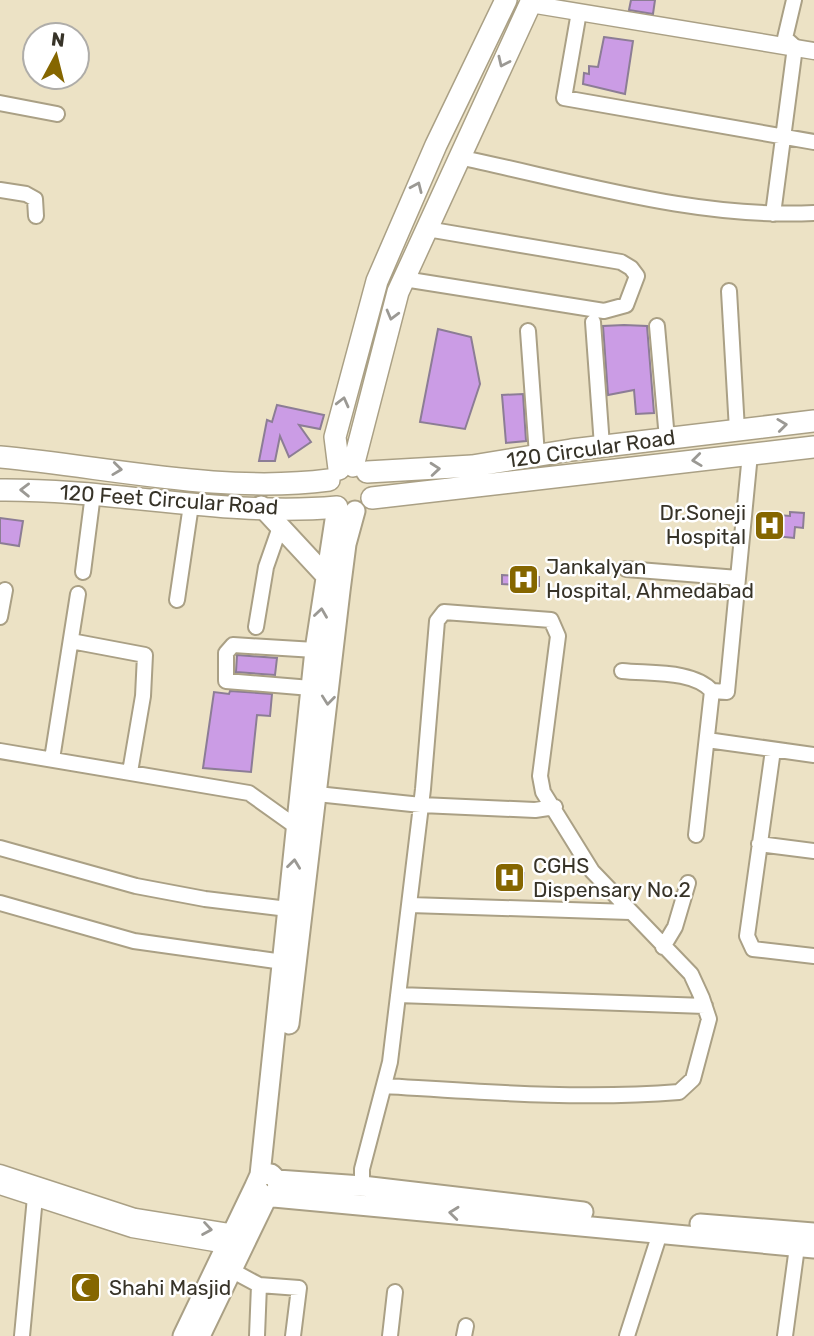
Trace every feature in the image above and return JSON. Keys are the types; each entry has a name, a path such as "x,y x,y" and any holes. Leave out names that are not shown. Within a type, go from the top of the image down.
{"main road":[{"path":"346,509 372,498 373,484 347,472 335,437 376,281 436,145 506,0"},
{"path":"346,509 329,495 347,472 404,279 531,2"},
{"name":"120 Circular Road","path":"347,472 472,466 602,446 814,421"},
{"name":"120 Circular Road","path":"372,498 814,447"},
{"name":"120 Feet Circular Road","path":"0,457 236,484 296,484 347,472"},
{"name":"120 Feet Circular Road","path":"0,490 93,494 191,505 261,506 299,510 346,509"},
{"path":"261,506 326,576"},
{"path":"267,1185 283,962 315,650 326,576 346,509"},
{"path":"183,1336 267,1185 317,794 343,568 346,509"},
{"path":"267,1185 362,1186 626,1223 660,1233 806,1247"},
{"path":"267,1185 626,1223 814,1233"},
{"path":"200,1336 231,1270 237,1240"}],"street":[{"path":"794,0 785,38 795,47"},
{"path":"531,2 814,51"},
{"path":"579,12 564,98 814,142"},
{"path":"773,214 795,47"},
{"path":"0,103 57,114"},
{"path":"458,157 700,208 773,214 814,213"},
{"path":"0,190 26,194 35,199 36,216"},
{"path":"404,279 604,311 626,305 637,276 621,262 427,229"},
{"path":"729,291 737,430"},
{"path":"593,322 602,446"},
{"path":"657,326 667,439"},
{"path":"528,331 537,455"},
{"path":"622,671 690,678 704,682 712,691 727,692 750,454"},
{"path":"83,572 93,494"},
{"path":"177,600 191,505"},
{"path":"256,627 266,568 280,527"},
{"path":"626,569 738,578"},
{"path":"0,617 5,590"},
{"path":"52,759 78,594"},
{"path":"362,1186 362,1169 385,1086 398,995 421,805 439,615 444,612 551,620 557,627 540,776 544,792 592,871 691,974 709,1019 694,1079 679,1092 536,1095 385,1086"},
{"path":"71,640 136,651 145,655 145,675 130,772"},
{"path":"312,688 226,681 226,653 233,645 315,650"},
{"path":"696,835 712,691"},
{"path":"707,740 814,755"},
{"path":"773,750 747,936 753,949 814,956"},
{"path":"0,751 249,793 298,828"},
{"path":"317,794 421,805 535,810 555,807"},
{"path":"759,845 814,851"},
{"path":"0,848 136,886 205,899 288,909"},
{"path":"663,947 675,927 688,883"},
{"path":"0,903 134,941 283,962"},
{"path":"410,905 630,912"},
{"path":"398,995 705,1006"},
{"path":"0,1173 134,1223"},
{"path":"0,1186 134,1223 237,1240"},
{"path":"22,1336 35,1197"},
{"path":"627,1336 660,1233"},
{"path":"785,1336 806,1247"},
{"path":"231,1270 258,1285 299,1288 293,1336"},
{"path":"257,1336 258,1285"},
{"path":"390,1336 395,1292"}],"building":[{"path":"631,0 655,0 653,14 629,10"},
{"path":"604,37 633,41 625,94 583,84 584,73 589,74 589,66 598,67"},
{"path":"603,326 647,326 654,413 636,414 634,390 608,395"},
{"path":"438,329 471,337 480,384 465,429 420,422"},
{"path":"523,394 526,441 506,443 502,395"},
{"path":"277,405 324,415 320,429 299,425 311,442 289,457 280,436 275,461 259,461 267,420 272,422"},
{"path":"790,512 804,513 803,528 795,527 794,538 765,535 766,514 790,516"},
{"path":"0,518 23,521 19,546 0,543"},
{"path":"502,575 539,577 539,586 502,584"},
{"path":"237,655 277,658 275,675 236,672"},
{"path":"230,691 272,694 270,716 257,715 251,772 203,768 214,692 229,694"},
{"path":"500,871 524,873 523,887 499,885"}],"place":[{"name":"Dr.Soneji Hospital","path":"769,525"},
{"name":"Jankalyan Hospital, Ahmedabad","path":"523,579"},
{"name":"CGHS Dispensary No.2","path":"510,878"},
{"name":"Shahi Masjid","path":"86,1288"}]}
